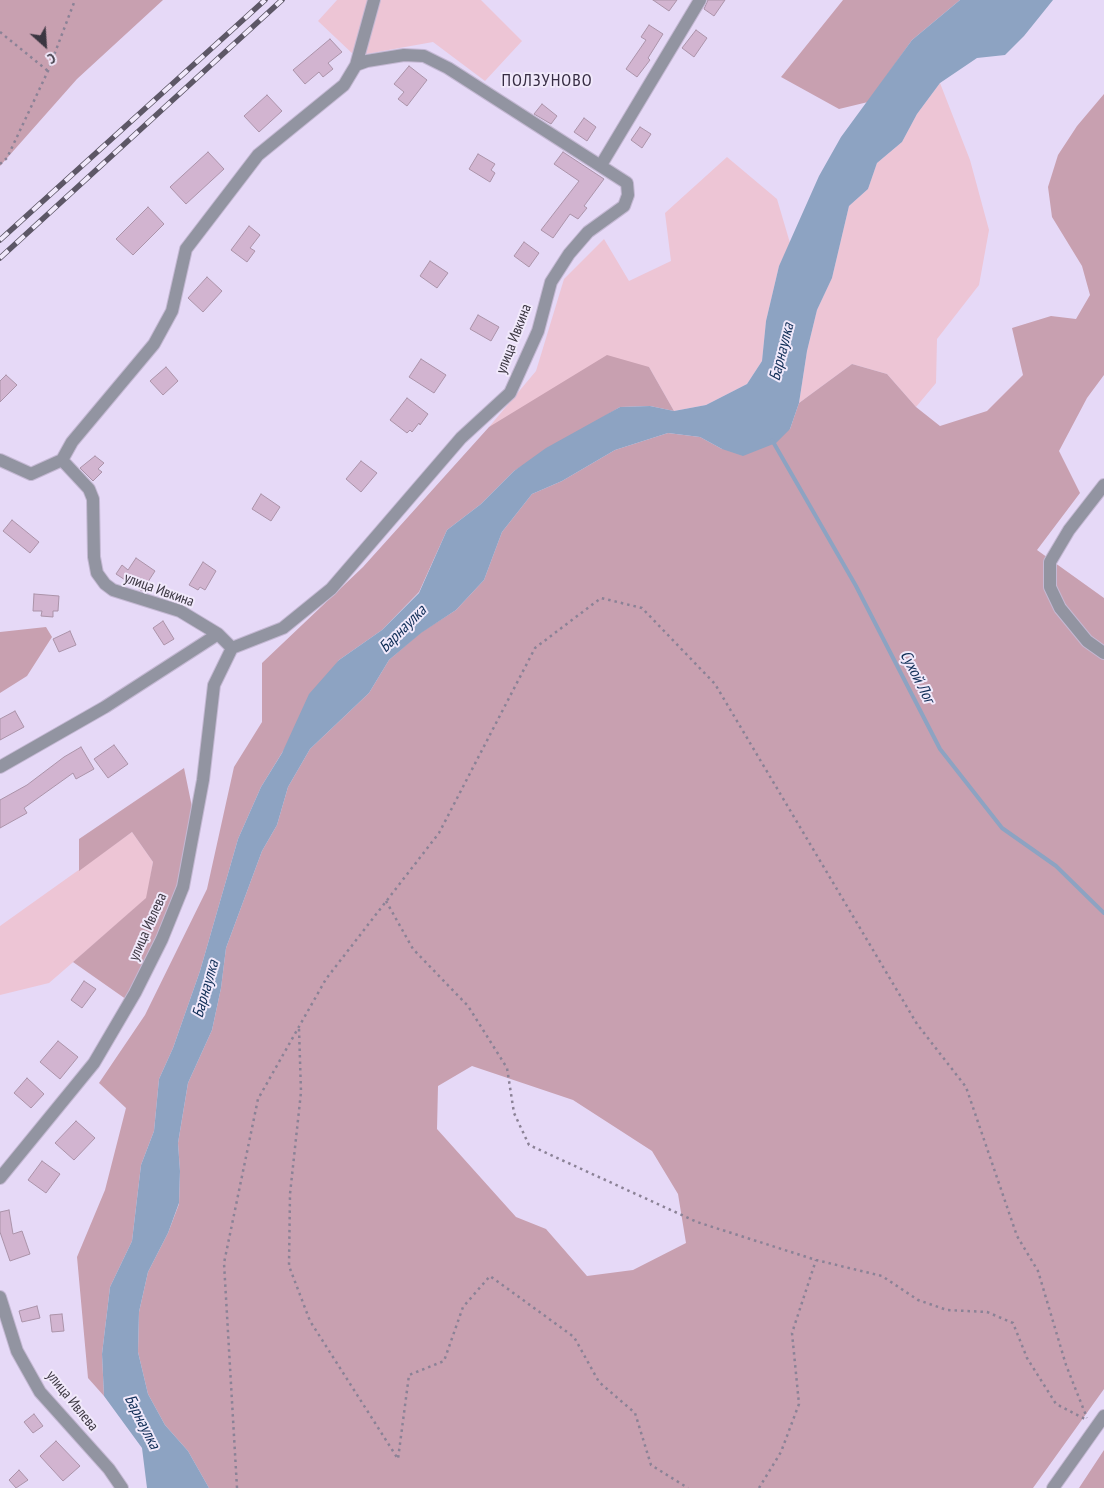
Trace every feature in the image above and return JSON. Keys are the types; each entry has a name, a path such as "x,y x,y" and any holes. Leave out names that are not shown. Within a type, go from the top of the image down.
{"street":[{"path":"0,460 31,474 62,460 72,442 154,344 172,311 186,249 216,209 258,155 344,85 356,65 374,0"},
{"path":"601,165 700,0"},
{"name":"улица Ивкина","path":"62,460 90,489 93,499 94,557 97,574 105,584 113,590 180,611 218,634 232,648 283,628 331,589 461,438 510,393 538,331 551,282 569,254 588,232 624,206 628,195 627,183 448,68 424,56 394,56 356,65"},
{"path":"1104,485 1069,530 1050,562 1050,587 1060,608 1087,641 1104,653"},
{"path":"0,767 105,707 218,634"},
{"name":"улица Ивлева","path":"0,1178 94,1063 135,993 162,939 183,887 203,780 214,685 232,648"},
{"name":"улица Ивлева","path":"0,1297 17,1352 40,1392 109,1469 122,1488"},
{"path":"1053,1488 1091,1426 1104,1416"}],"path":[{"path":"0,164 7,158 48,71 75,0"},
{"path":"0,32 48,71"},
{"path":"237,1488 224,1262 258,1099 326,978 439,833 535,648 601,598 642,608 715,684 917,1024 966,1087 1017,1236 1038,1271 1066,1365 1091,1426"},
{"path":"386,901 413,949 468,1006 507,1068 514,1113 529,1144 696,1222 816,1260 882,1276 918,1300 947,1310 987,1312 1014,1323 1028,1358 1056,1404 1091,1426"},
{"path":"299,1027 301,1092 290,1194 289,1266 310,1322 398,1459 409,1376 444,1361 463,1307 490,1276 574,1337 599,1382 635,1413 651,1465 688,1488"},
{"path":"759,1488 781,1452 799,1404 792,1333 816,1260"}],"shaded area":[{"path":"0,0 163,0 77,79 0,166"},
{"path":"337,0 481,0 522,41 485,81 433,42 355,56 318,21"},
{"path":"843,0 960,0 912,40 868,102 839,109 781,77"},
{"path":"940,83 970,160 989,230 979,285 937,339 936,383 916,407 887,374 852,364 799,403 807,351 817,310 832,278 849,206 868,189 877,163 902,142 917,114"},
{"path":"1104,94 1104,375 1087,398 1059,451 1080,493 1037,550 1104,598 1104,1389 1033,1488 209,1488 188,1451 165,1425 148,1394 138,1352 139,1312 148,1272 168,1233 179,1204 180,1171 178,1143 188,1083 212,1030 221,988 226,948 262,851 277,825 288,787 310,749 369,693 389,660 420,633 456,610 484,580 502,532 532,494 562,481 615,450 668,433 700,437 722,449 790,429 799,403 852,364 887,374 916,407 940,426 987,411 1023,375 1012,328 1051,316 1076,319 1090,295 1082,266 1052,217 1048,187 1058,155 1077,126","holes":["472,1066 573,1100 652,1151 678,1194 686,1243 633,1270 587,1276 546,1229 516,1217 437,1129 438,1086"]},
{"path":"727,157 777,199 790,243 779,266 766,321 762,361 747,384 706,405 674,411 649,367 489,427 536,371 564,279 604,239 629,281 671,261 665,213"},
{"path":"607,355 649,367 674,411 650,406 620,407 514,471 481,504 447,530 419,592 382,630 339,660 261,787 238,839 200,971 173,1048 159,1079 154,1131 141,1165 132,1241 110,1287 102,1354 104,1396 88,1378 77,1257 105,1190 126,1108 99,1083 145,1015 207,889 234,767 262,722 262,663 363,567 489,427"},
{"path":"46,627 52,637 27,676 0,693 0,632"},
{"path":"184,768 192,807 179,897 130,1002 73,962 146,898 153,862 132,832 79,871 79,839"},
{"path":"132,832 153,862 147,898 49,983 0,995 0,926"},
{"path":"1104,1450 1104,1488 1079,1488"}],"water":[{"name":"Барнаулка","path":"960,0 1053,0 1024,36 1005,55 977,58 940,83 917,114 902,142 877,163 868,189 849,206 832,278 817,310 807,351 799,403 790,429 776,443 743,456 722,449 700,437 668,433 615,450 562,481 532,494 502,532 484,580 456,610 421,633 389,660 369,693 310,749 288,787 277,825 262,851 226,948 221,988 212,1030 188,1083 178,1143 180,1171 179,1203 168,1233 148,1272 139,1312 138,1352 148,1394 165,1425 188,1451 209,1488 147,1488 142,1448 104,1396 102,1354 110,1287 132,1241 141,1165 154,1131 159,1079 173,1048 200,971 238,839 261,787 282,753 309,694 339,660 382,630 419,593 447,530 481,504 514,471 546,448 620,407 650,406 674,411 706,405 747,384 762,361 766,321 779,266 819,176 841,137 912,40"}],"building":[{"path":"653,0 677,0 669,11"},
{"path":"708,0 725,0 714,16 704,9"},
{"path":"649,25 663,34 648,58 650,60 637,77 626,69 646,40 641,37"},
{"path":"696,30 707,38 694,57 682,48"},
{"path":"330,39 342,52 328,63 333,69 323,77 319,72 305,84 293,70"},
{"path":"409,66 427,80 407,106 398,99 404,92 394,84"},
{"path":"267,95 282,111 259,132 244,116"},
{"path":"542,104 557,116 551,124 534,114"},
{"path":"584,118 596,127 587,141 574,132"},
{"path":"640,127 651,134 642,148 631,140"},
{"path":"208,152 224,169 186,204 170,187"},
{"path":"563,152 604,179 584,206 587,208 578,219 570,214 553,238 541,230 579,181 554,164"},
{"path":"478,154 495,164 491,170 495,173 490,182 469,169"},
{"path":"148,207 164,224 133,255 116,239"},
{"path":"249,226 260,235 250,248 255,251 247,262 231,250"},
{"path":"524,242 539,253 529,267 514,256"},
{"path":"430,261 448,273 437,288 420,276"},
{"path":"207,277 222,291 203,312 188,298"},
{"path":"478,315 499,327 491,341 470,329"},
{"path":"421,359 446,375 434,393 409,377"},
{"path":"166,367 178,381 163,395 150,381"},
{"path":"6,375 17,385 0,402 0,381"},
{"path":"407,398 428,414 420,425 419,423 412,432 410,430 407,433 390,420"},
{"path":"95,456 104,463 98,469 102,472 93,481 80,468"},
{"path":"361,461 377,473 361,492 346,479"},
{"path":"261,494 280,507 271,521 252,509"},
{"path":"12,520 39,542 30,553 3,531"},
{"path":"136,558 155,571 142,591 116,574 122,565 128,570"},
{"path":"203,562 216,571 205,590 200,587 198,590 189,585"},
{"path":"34,594 59,596 58,611 53,611 53,617 41,616 42,611 33,611"},
{"path":"163,621 174,639 164,645 153,628"},
{"path":"70,631 76,645 59,652 53,639"},
{"path":"15,711 24,727 0,740 0,719"},
{"path":"114,745 128,764 108,778 94,759"},
{"path":"81,747 94,769 76,779 73,773 24,808 27,813 0,828 0,800 27,785 64,757"},
{"path":"84,981 96,989 82,1008 71,1000"},
{"path":"58,1041 78,1057 60,1079 40,1062"},
{"path":"27,1078 44,1094 31,1108 14,1093"},
{"path":"76,1121 95,1138 74,1160 55,1143"},
{"path":"42,1161 60,1174 46,1193 28,1180"},
{"path":"9,1210 13,1234 22,1231 30,1254 10,1261 0,1232 0,1212"},
{"path":"37,1306 40,1318 22,1322 19,1311"},
{"path":"62,1314 64,1331 52,1332 50,1315"},
{"path":"34,1414 43,1426 33,1433 24,1422"},
{"path":"56,1441 80,1466 63,1481 40,1456"},
{"path":"19,1470 28,1480 16,1488 9,1480"}],"waterway":[{"name":"Сухой Лог","path":"772,440 856,586 940,749 1002,828 1056,866 1104,913"}],"railway":[{"path":"0,240 265,0"},
{"path":"0,258 282,0"}],"district":[{"name":"ПОЛЗУНОВО","path":"547,81"}]}
